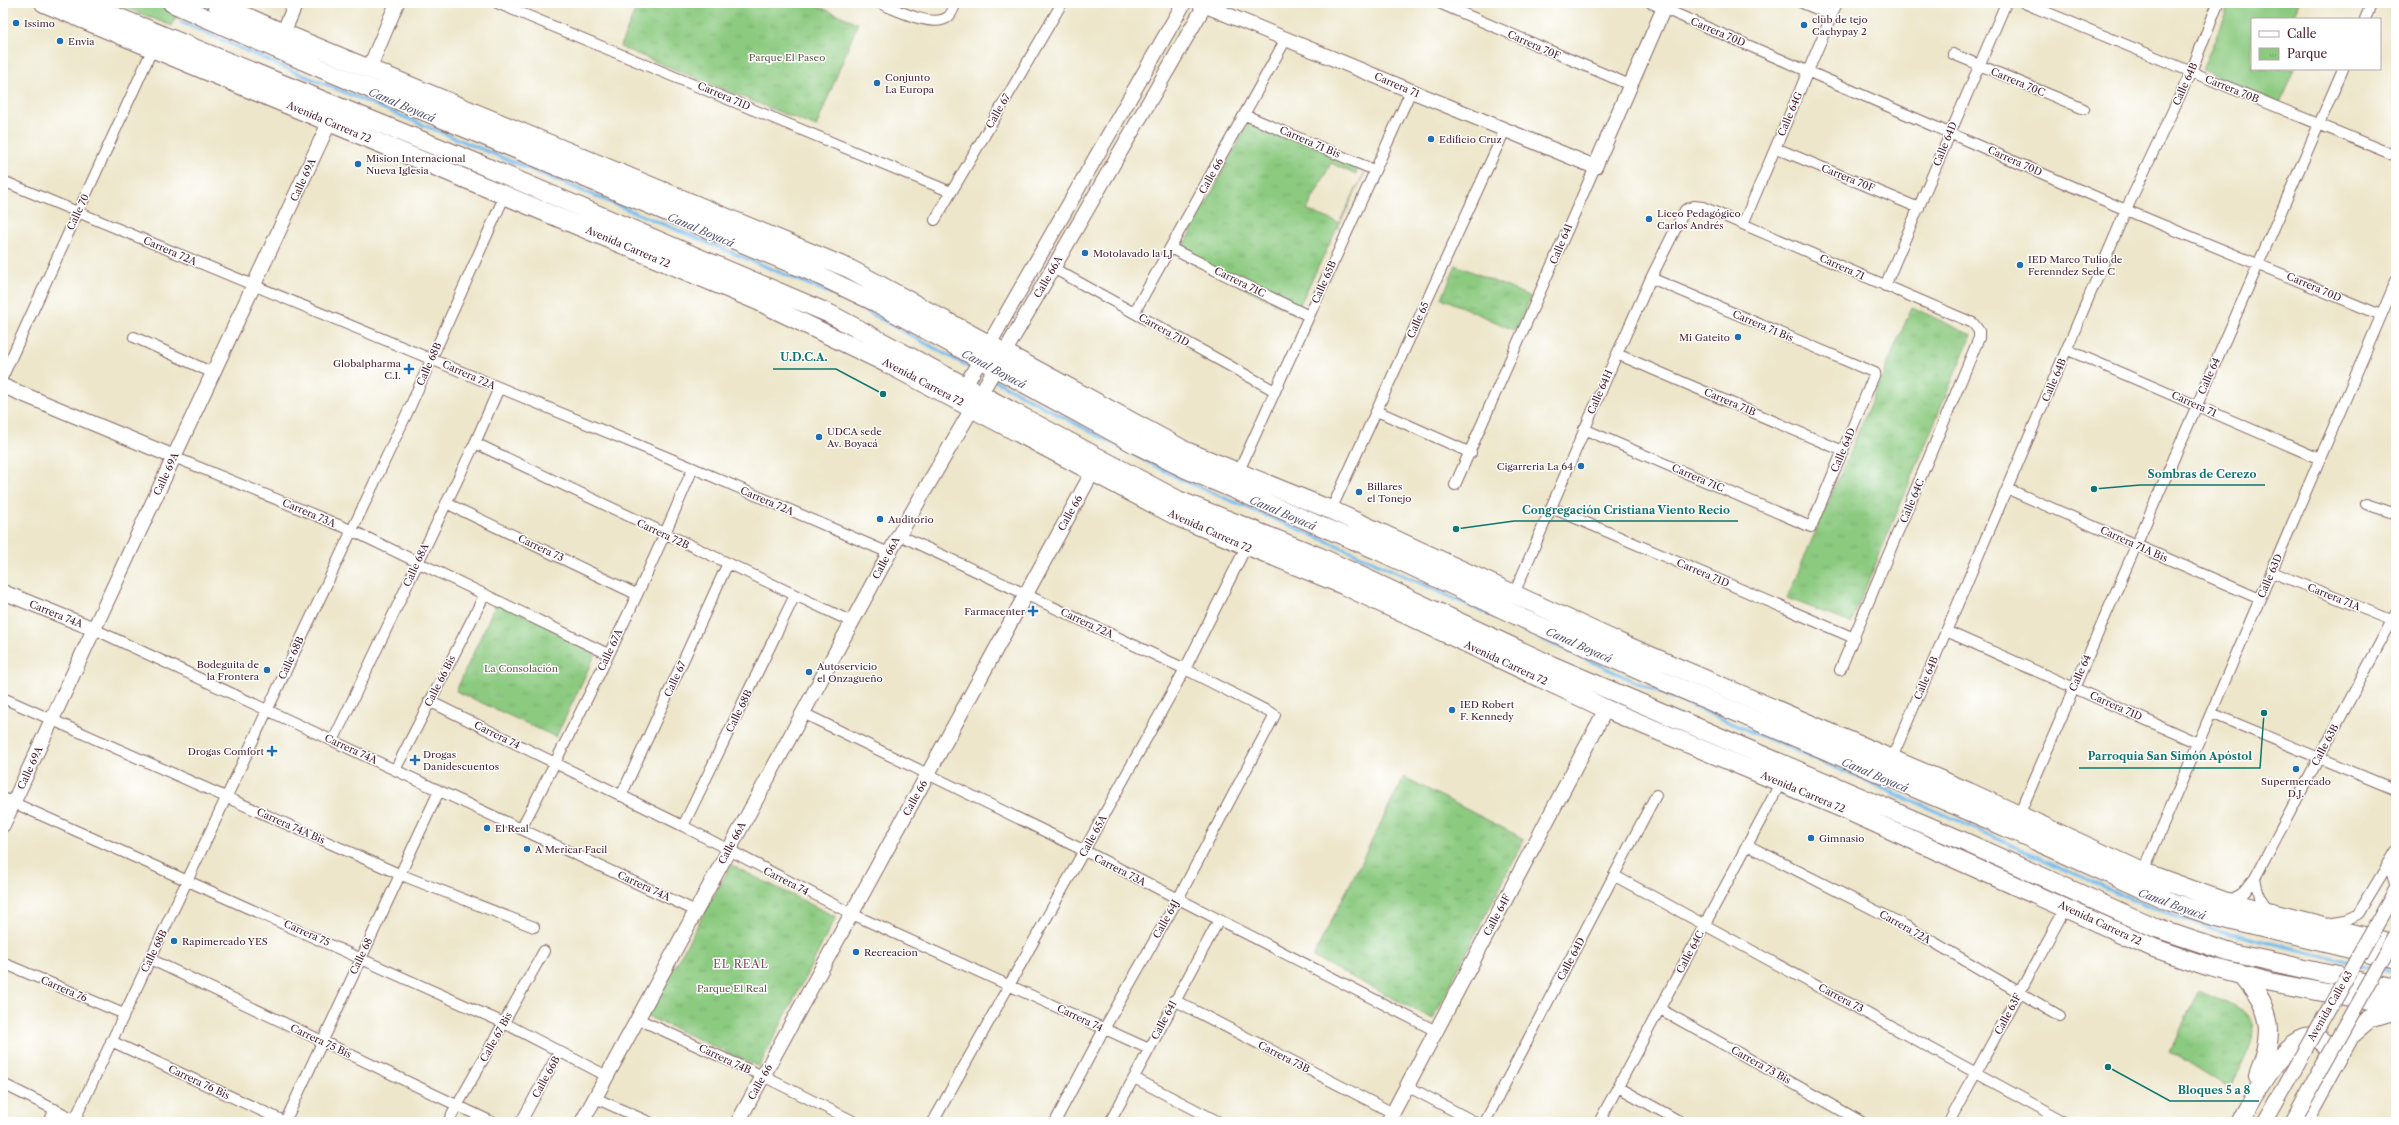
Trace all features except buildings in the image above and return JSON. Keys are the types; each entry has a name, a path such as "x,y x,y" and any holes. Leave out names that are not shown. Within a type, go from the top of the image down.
{"highway":[{"name":"Avenida Carrera 72","path":"44,3 758,301 821,330 971,392 1092,473 1180,518 1246,547 1343,585 1456,640 1606,708 1846,810 2066,907 2154,948 2207,966 2243,976 2396,1006"},
{"name":"Avenida Carrera 72","path":"83,3 277,81 830,314 971,392 1178,500 1378,583 1558,668 1956,838 2180,937 2228,952 2396,989"},
{"path":"172,3 841,285 989,361 1135,444 1186,469 1325,527 1524,619 1686,691 1985,818 2170,902 2216,917 2396,960"},
{"path":"216,3 283,33 850,269 989,361 1150,432 1238,473 1331,510 1618,642 1892,758 2143,872 2192,891 2227,902 2396,944"},
{"path":"247,35 283,33"},
{"path":"229,80 277,81"},
{"path":"633,178 649,205"},
{"path":"1411,546 1429,574"},
{"path":"1343,585 1378,583"},
{"path":"1438,611 1456,640"},
{"path":"1686,691 1717,684"},
{"path":"1846,810 1883,807"},
{"path":"1956,838 1991,874"},
{"path":"2243,976 2264,1004 2270,1027 2266,1055 2243,1115"},
{"path":"2303,1122 2345,1043 2362,1024 2370,1018 2396,1011"},
{"path":"2243,1115 2272,1068 2295,1044 2303,1040 2319,1039 2326,1043 2337,1060"}],"street":[{"path":"283,33 296,3"},
{"path":"369,69 398,3"},
{"name":"Carrera 71D","path":"496,3 952,192"},
{"path":"879,3 925,20 939,21 949,16 956,3"},
{"name":"Calle 67","path":"936,220 1062,3"},
{"name":"Calle 66A","path":"582,1122 899,535 971,392 1184,3"},
{"name":"Carrera 70F","path":"1439,3 1630,85"},
{"path":"1802,3 1831,15"},
{"name":"Calle 64G","path":"1743,224 1837,3"},
{"name":"Calle 64D","path":"1885,286 1919,208 1949,132 2006,3"},
{"name":"Carrera 70B","path":"2024,3 2396,156"},
{"name":"Calle 64B","path":"1892,758 2068,350 2126,210 2191,72 2218,3"},
{"path":"2365,18 2372,3"},
{"name":"Calle 66A","path":"989,361 1053,268 1203,4"},
{"name":"Carrera 71","path":"1203,4 1595,167"},
{"name":"Calle 64I","path":"1455,485 1471,453 1595,167 1630,85 1660,5"},
{"name":"Carrera 70D","path":"1660,5 2126,210 2259,263 2381,315"},
{"name":"Calle 66","path":"1134,313 1286,39"},
{"name":"Calle 70","path":"3,376 77,212 154,48"},
{"name":"Carrera 70C","path":"1953,54 2084,109"},
{"name":"Calle 64","path":"2019,815 2343,70"},
{"name":"Calle 65B","path":"1238,473 1411,91"},
{"name":"Carrera 71 Bis","path":"1245,115 1374,170"},
{"name":"Calle 69A","path":"3,825 8,801 52,720 329,122"},
{"name":"Calle 65","path":"1331,510 1505,130"},
{"name":"Carrera 70F","path":"1776,148 1919,208"},
{"name":"Carrera 72A","path":"3,181 693,468 889,553"},
{"name":"Calle 68B","path":"78,1121 111,1041 188,880 431,359 505,195"},
{"name":"Calle 64H","path":"1514,594 1552,508 1584,429 1651,278 1686,210 1694,206 1702,207"},
{"name":"Carrera 71","path":"1702,207 1973,324 1979,331"},
{"name":"Carrera 71C","path":"1170,248 1309,316"},
{"name":"Carrera 71D","path":"1053,268 1275,391"},
{"name":"Carrera 71 Bis","path":"1651,278 1875,373"},
{"name":"Calle 63D","path":"2143,872 2396,281"},
{"name":"Calle 64C","path":"1840,670 1980,338 1979,331"},
{"path":"134,337 213,373"},
{"name":"Carrera 71","path":"2068,350 2320,459"},
{"name":"Carrera 71B","path":"1617,354 1843,451"},
{"name":"Calle 64D","path":"1811,527 1875,373"},
{"name":"Carrera 73A","path":"3,386 351,530 417,564 485,594 608,654"},
{"name":"Calle 68A","path":"333,741 476,443 499,388"},
{"path":"1377,412 1471,453"},
{"name":"Carrera 71C","path":"1584,429 1811,527"},
{"name":"Carrera 72B","path":"476,443 665,535 852,622"},
{"name":"Calle 67A","path":"521,829 555,763 665,535 693,468"},
{"name":"Calle 66","path":"738,1122 1092,473"},
{"name":"Carrera 71A Bis","path":"2008,489 2260,599"},
{"name":"Carrera 73","path":"446,503 636,594"},
{"path":"2366,504 2396,514"},
{"name":"Carrera 71D","path":"1552,508 1854,638"},
{"name":"Carrera 72A","path":"899,535 1185,669 1275,714"},
{"name":"Calle 65A","path":"933,1122 1185,669 1246,547"},
{"name":"Calle 67","path":"621,796 728,563"},
{"name":"Carrera 71A","path":"2272,572 2395,618"},
{"name":"Carrera 74A","path":"3,592 94,630 696,911"},
{"name":"Calle 66 Bis","path":"395,770 485,594"},
{"name":"Calle 68B","path":"683,826 795,595"},
{"name":"Calle 63B","path":"2227,902 2243,893 2255,878 2395,618"},
{"name":"Carrera 71D","path":"1946,631 2198,743"},
{"name":"Carrera 74A Bis","path":"3,698 399,874 534,927"},
{"name":"Carrera 74","path":"429,701 683,826 728,851 852,914 1149,1049"},
{"name":"Calle 64F","path":"1390,1117 1606,708"},
{"name":"Carrera 73A","path":"803,713 1085,851 1436,1031"},
{"path":"2211,713 2396,790"},
{"name":"Calle 64J","path":"1055,1122 1104,1029 1178,899 1275,714"},
{"name":"Calle 64C","path":"1599,1122 1781,782"},
{"name":"Calle 68","path":"286,1122 360,958 439,791"},
{"name":"Calle 64D","path":"1485,1122 1615,876 1656,795"},
{"name":"Carrera 75","path":"8,801 188,880 504,1023 607,1076"},
{"name":"Carrera 72A","path":"1747,846 1906,926 2060,1016"},
{"path":"2396,852 2392,874 2396,890"},
{"path":"2319,924 2346,920 2358,914 2396,852"},
{"name":"Carrera 73","path":"1615,876 2066,1122"},
{"path":"2255,878 2259,897 2269,912"},
{"name":"Avenida Calle 63","path":"2265,1122 2396,890"},
{"name":"Calle 63F","path":"1949,1122 2066,907"},
{"name":"Calle 64I","path":"1110,1122 1174,1000 1219,920"},
{"path":"2291,1122 2396,935"},
{"name":"Calle 67 Bis","path":"448,1122 544,951"},
{"name":"Carrera 75 Bis","path":"150,959 492,1122"},
{"name":"Carrera 76","path":"3,963 124,1014"},
{"name":"Carrera 73B","path":"1174,1000 1390,1117"},
{"name":"Carrera 73 Bis","path":"1660,1009 1862,1122"},
{"name":"Carrera 74B","path":"638,1019 763,1076 856,1122"},
{"name":"Carrera 76 Bis","path":"111,1041 286,1122"},
{"name":"Calle 66B","path":"521,1122 559,1052"},
{"path":"1134,1078 1219,1122"},
{"path":"3,1084 78,1121"},
{"path":"1407,1086 1475,1122"},
{"path":"1618,1087 1681,1122"},
{"path":"595,1098 649,1122"},
{"path":"49,1122 55,1109"}],"green space":[{"path":"114,3 153,3 178,13 172,26"},
{"name":"Parque El Paseo","path":"638,3 810,3 858,23 816,127 620,47"},
{"path":"2230,3 2299,3 2292,18 2251,18 2251,70 2294,70 2280,103 2202,70"},
{"path":"1250,119 1358,166 1356,175 1331,163 1307,210 1339,223 1365,172 1295,314 1180,254"},
{"path":"1456,265 1531,297 1516,331 1442,298"},
{"path":"1912,307 1971,335 1851,623 1787,598"},
{"name":"La Consolación","path":"497,601 597,651 556,737 456,691"},
{"path":"1404,777 1524,839 1433,1019 1313,957"},
{"name":"Parque El Real","path":"731,865 836,917 759,1067 647,1016"},
{"path":"2199,990 2232,1004 2242,1010 2249,1017 2252,1026 2252,1037 2245,1060 2229,1088 2170,1051"}],"waterway":[{"name":"Canal Boyacá","path":"181,22 281,66 844,299 971,368"},
{"name":"Canal Boyacá","path":"992,379 1180,479 1348,550 1636,682 1947,816 2142,904 2217,930 2351,962"},
{"name":"Canal Boyacá","path":"2357,964 2375,968"},
{"name":"Canal Boyacá","path":"2381,969 2396,973"}],"place":[{"name":"Issimo","path":"16,23"},
{"name":"club de tejo Cachypay 2","path":"1804,25"},
{"name":"Envia","path":"60,41"},
{"name":"Conjunto La Europa","path":"877,83"},
{"name":"Edificio Cruz","path":"1431,139"},
{"name":"Mision Internacional Nueva Iglesia","path":"358,164"},
{"name":"Liceo Pedagógico Carlos Andrés","path":"1649,219"},
{"name":"Motolavado la LJ","path":"1085,253"},
{"name":"IED Marco Tulio de Ferenndez Sede C","path":"2020,265"},
{"name":"Mi Gateito","path":"1738,337"},
{"name":"Globalpharma C.I.","path":"409,369"},
{"name":"U.D.C.A.","path":"883,394"},
{"name":"UDCA sede Av. Boyacá","path":"819,437"},
{"name":"Cigarreria La 64","path":"1581,466"},
{"name":"Sombras de Cerezo","path":"2094,489"},
{"name":"Billares el Tonejo","path":"1359,492"},
{"name":"Auditorio","path":"880,519"},
{"name":"Congregación Cristiana Viento Recio","path":"1456,529"},
{"name":"Farmacenter","path":"1033,611"},
{"name":"Bodeguita de la Frontera","path":"267,670"},
{"name":"Autoservicio el Onzagueño","path":"809,672"},
{"name":"IED Robert F. Kennedy","path":"1452,710"},
{"name":"Parroquia San Simón Apóstol","path":"2264,713"},
{"name":"Drogas Comfort","path":"272,751"},
{"name":"Drogas Danidescuentos","path":"415,760"},
{"name":"Supermercado D.J.","path":"2296,769"},
{"name":"El Real","path":"487,828"},
{"name":"Gimnasio","path":"1811,838"},
{"name":"A Mericar Facil","path":"527,849"},
{"name":"Rapimercado YES","path":"174,941"},
{"name":"Recreacion","path":"856,952"},
{"name":"Bloques 5 a 8","path":"2108,1067"}],"district":[{"name":"EL REAL","path":"741,964"}]}
